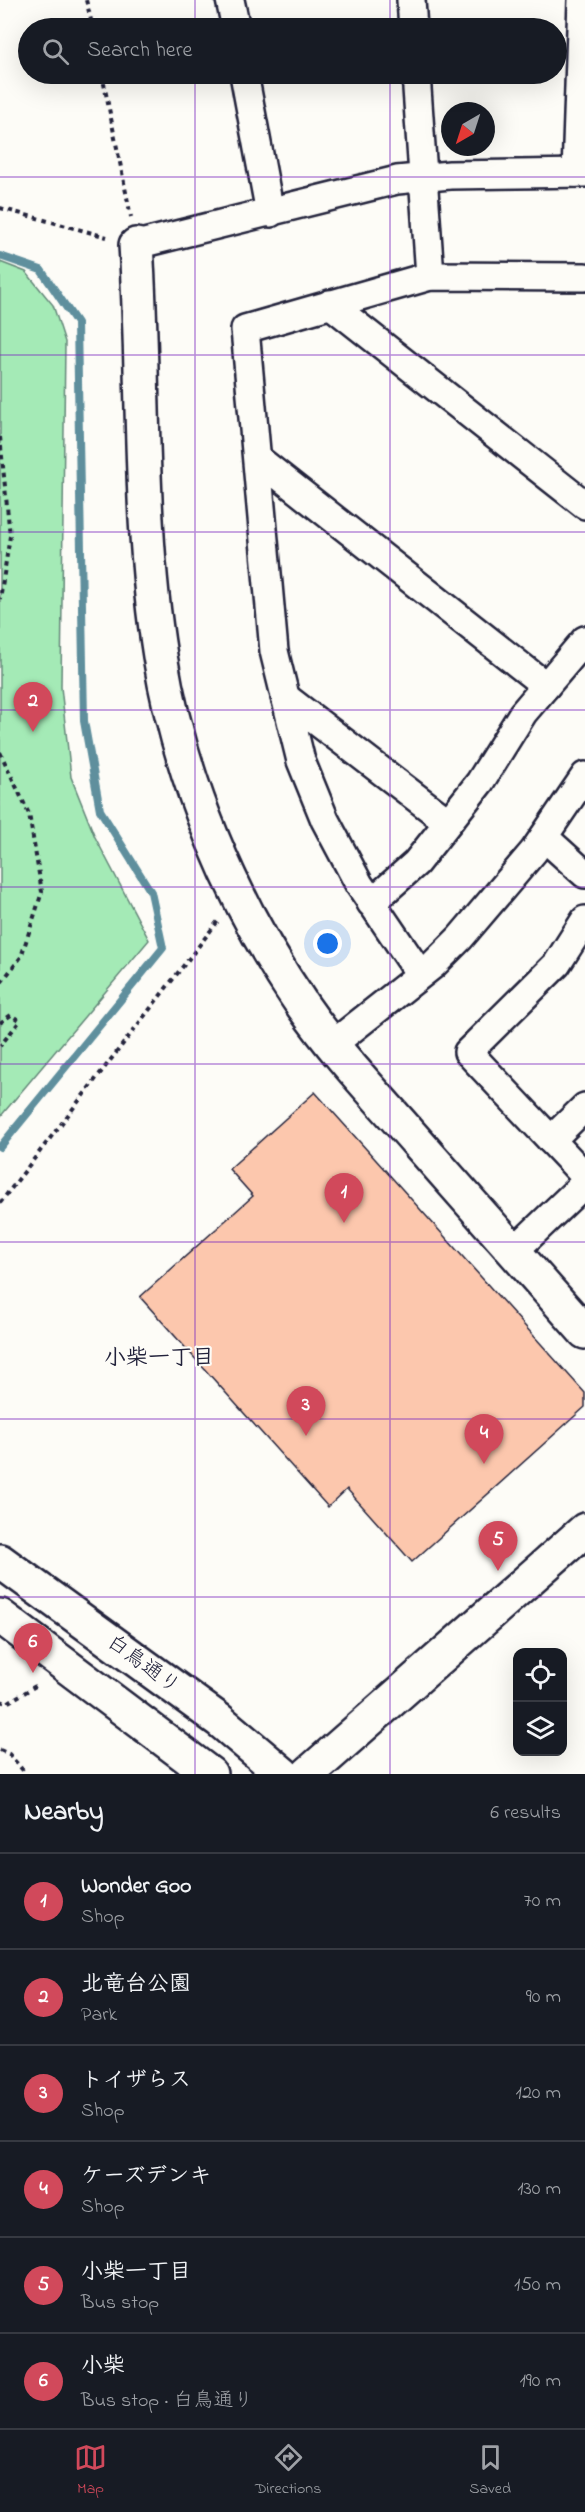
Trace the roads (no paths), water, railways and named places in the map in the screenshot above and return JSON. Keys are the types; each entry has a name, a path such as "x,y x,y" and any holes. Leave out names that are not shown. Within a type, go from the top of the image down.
{"street":[{"path":"230,0 234,18"},
{"path":"411,0 412,18"},
{"path":"582,0 580,173 450,175 397,180 270,213 136,244 141,318 147,538 159,655 173,725 214,843 281,971 304,1007 333,1044 585,1332"},
{"path":"246,84 270,213"},
{"path":"417,84 430,276"},
{"path":"420,974 371,903 325,820 301,761 274,651 245,329 430,276 572,277 585,297"},
{"path":"330,304 585,505"},
{"path":"258,459 546,686"},
{"path":"371,903 416,863 480,782 524,713 585,640"},
{"path":"285,697 448,822"},
{"path":"333,1044 420,974 460,938 534,852 585,776"},
{"path":"543,837 585,874"},
{"path":"585,920 557,964 468,1052 585,1176"},
{"path":"551,1140 585,1107"},
{"path":"514,1251 585,1183"},
{"path":"308,1774 585,1530"},
{"name":"白鳥通り","path":"0,1561 219,1720 283,1774"},
{"path":"0,1616 210,1774"}],"waterway":[{"path":"0,256 41,270 77,323 84,721 100,810 151,892 163,948 0,1147"}],"place":[{"name":"北竜台公園","path":"33,732"},
{"name":"Wonder Goo","path":"344,1223"},
{"name":"トイザらス","path":"306,1436"},
{"name":"ケーズデンキ","path":"484,1464"},
{"name":"小柴一丁目","path":"498,1571"},
{"name":"小柴","path":"33,1673"}],"district":[{"name":"小柴一丁目","path":"159,1359"}]}
